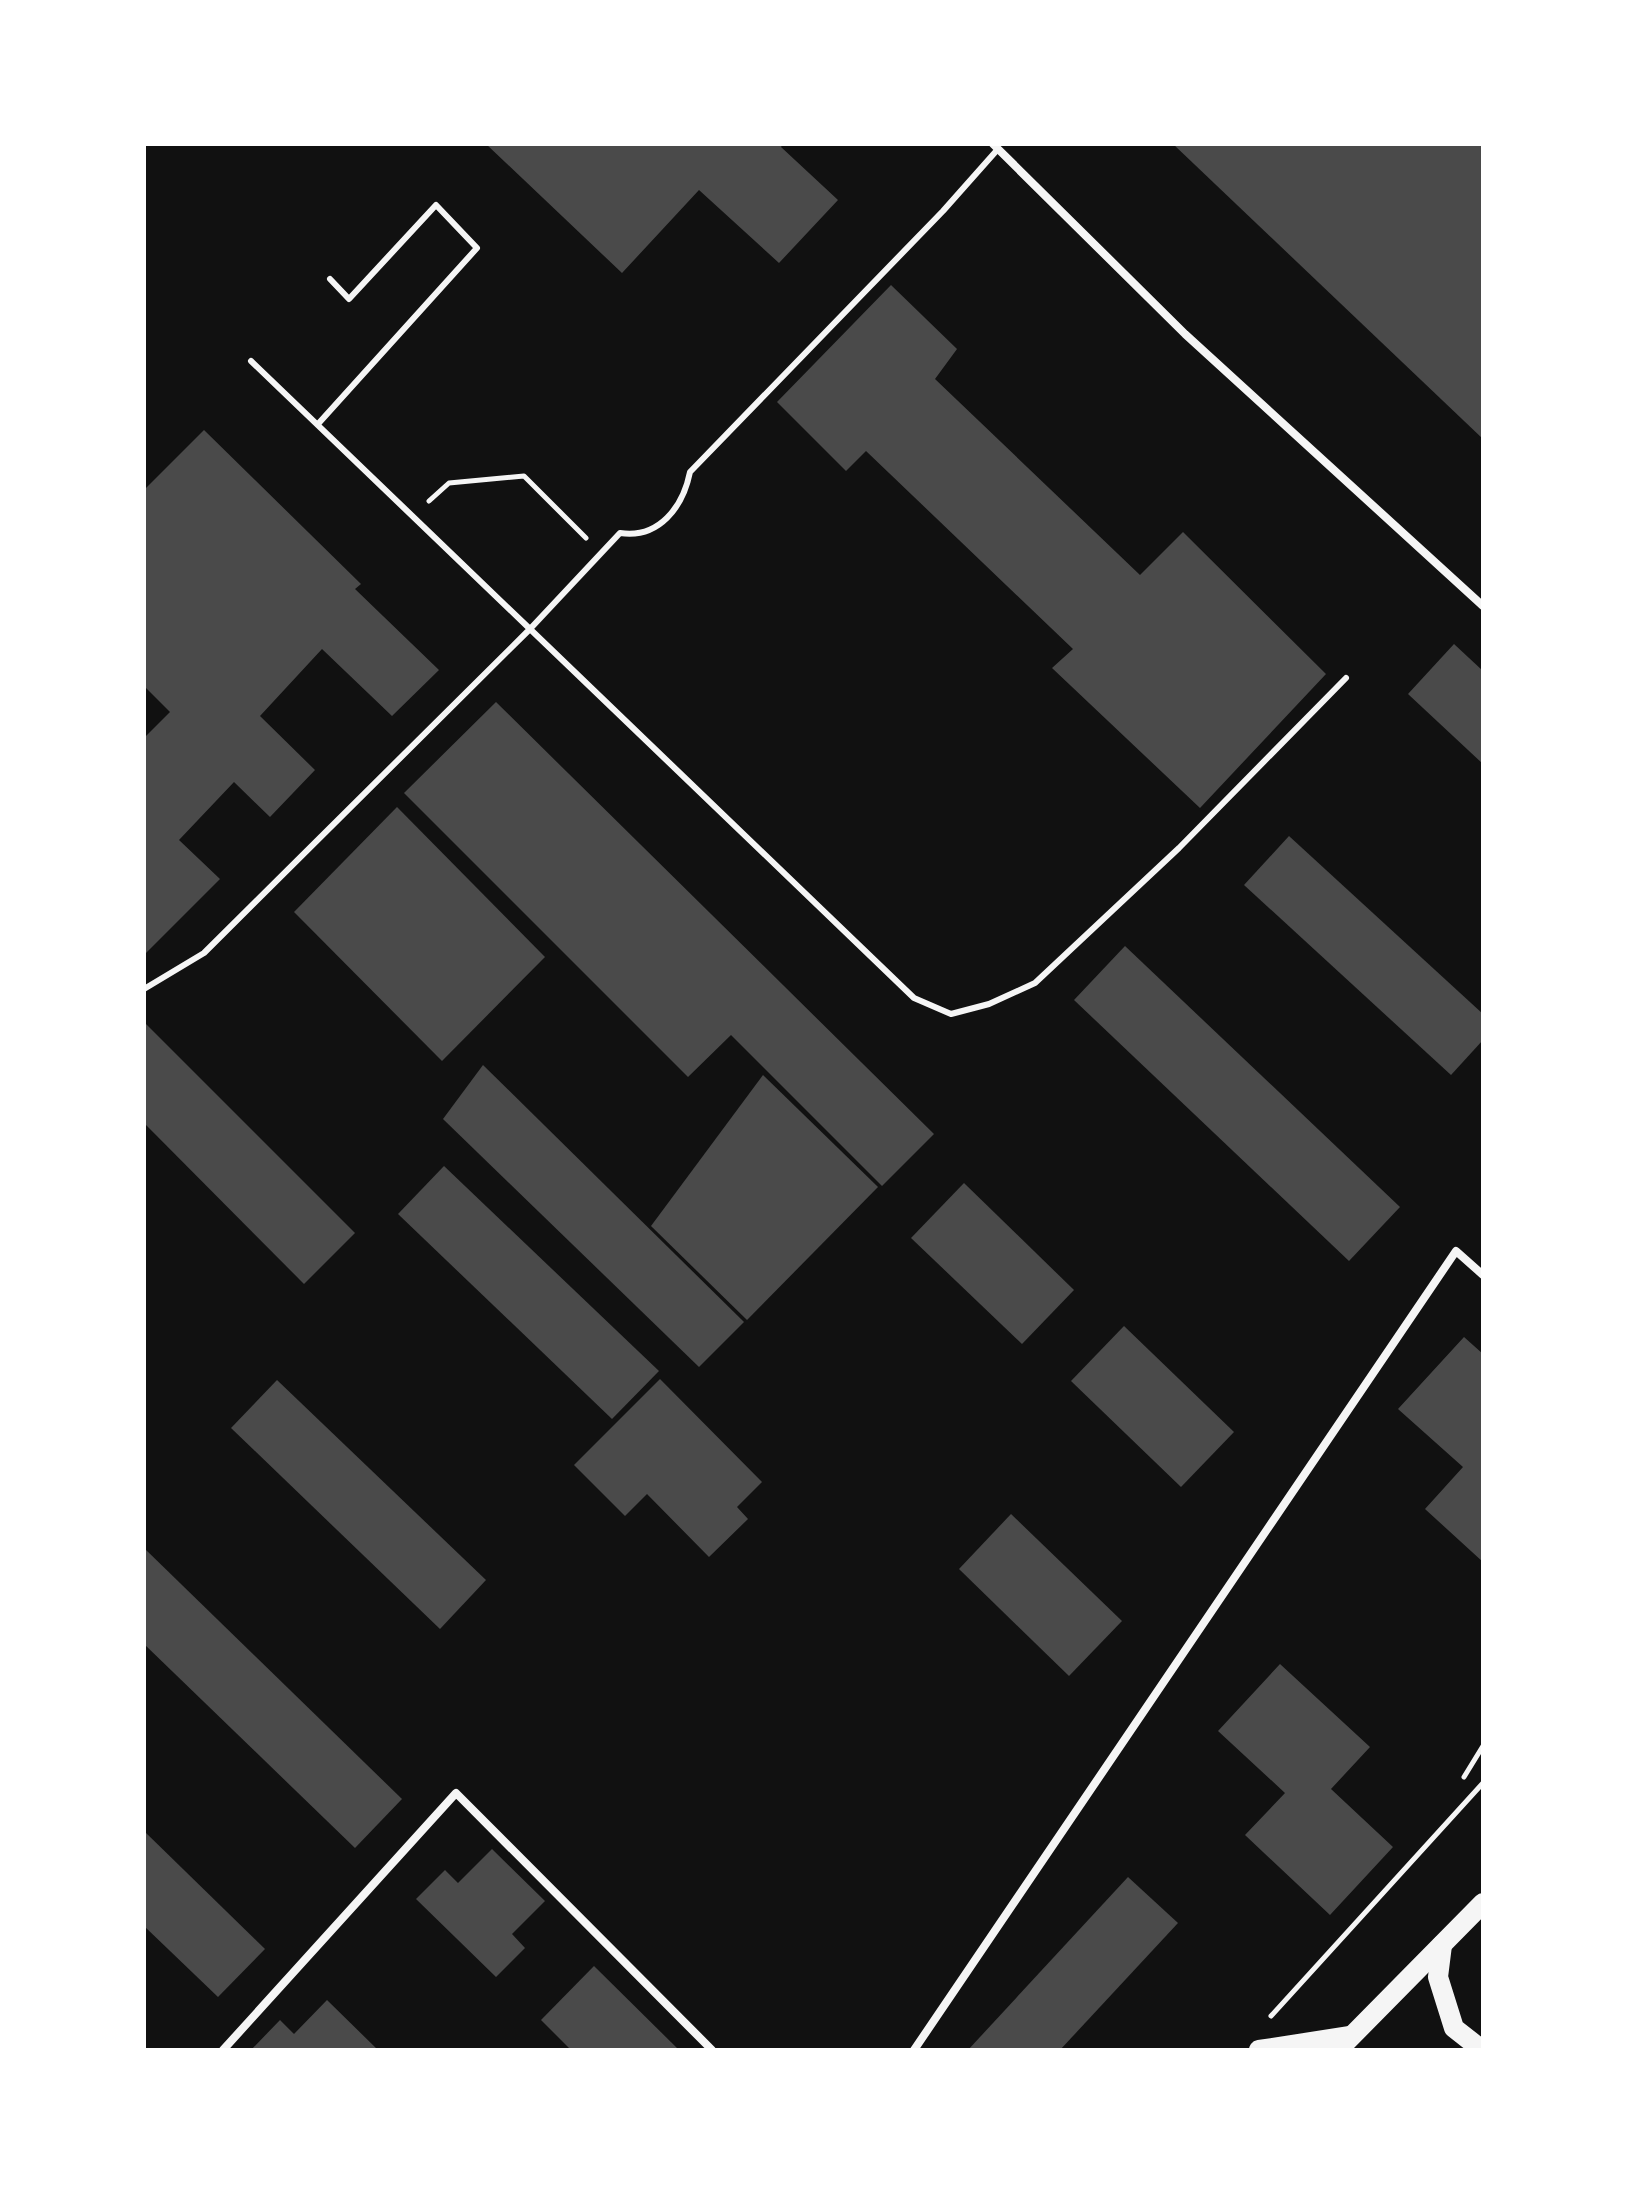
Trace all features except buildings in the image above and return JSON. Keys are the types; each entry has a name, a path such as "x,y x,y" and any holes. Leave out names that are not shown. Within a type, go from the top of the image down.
{"main road":[{"path":"1259,2050 1344,2043 1483,1903"},
{"path":"1442,1945 1438,1977 1454,2028 1482,2050"}],"street":[{"path":"998,146 1185,334 1483,606"},
{"path":"914,2050 1456,1251 1483,1275"},
{"path":"223,2050 456,1793 712,2050"}],"lane":[{"path":"144,989 204,953 530,629 620,533 638,536 662,523 685,497 690,472 943,211 998,146"},
{"path":"318,424 477,248 436,205 349,299 330,279"},
{"path":"251,361 914,998 951,1014 989,1004 1035,983 1179,848 1346,678"}],"path":[{"path":"413,516 449,483 524,476 601,552"},
{"path":"1464,1777 1483,1746"},
{"path":"1261,2027 1483,1783"}]}
